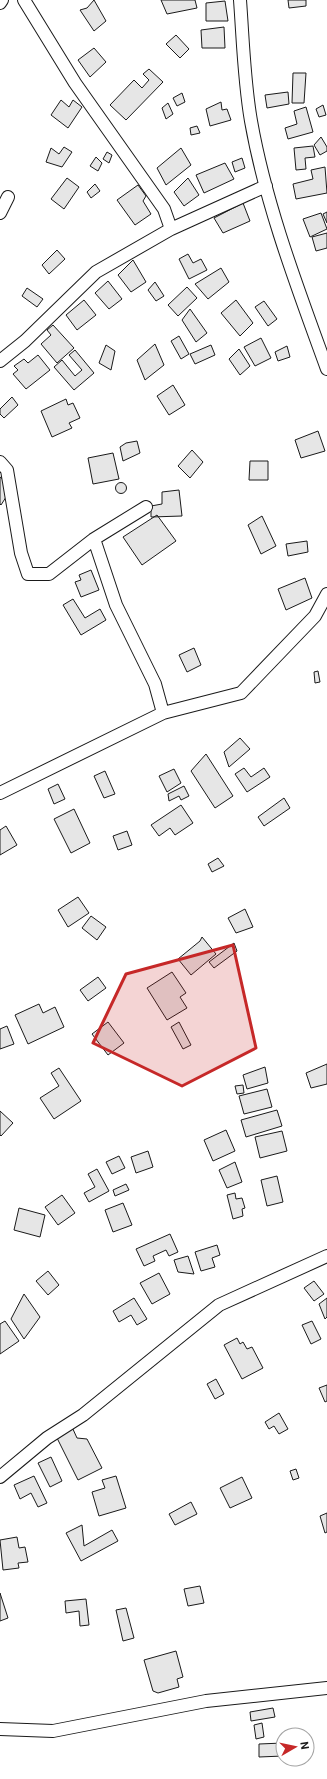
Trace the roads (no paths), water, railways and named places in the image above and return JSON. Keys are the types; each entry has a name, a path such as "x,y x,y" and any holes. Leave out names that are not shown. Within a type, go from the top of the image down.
{"street":[{"path":"24,0 75,83 164,209 171,229"},
{"path":"240,0 244,64 251,121 266,186 327,370"},
{"path":"0,361 25,341 96,272 171,229 266,186"},
{"path":"0,213 8,197"},
{"path":"0,462 7,470 21,553 28,574 50,574 94,539 146,507"},
{"path":"94,539 116,605 154,684 163,713"},
{"path":"0,793 163,713 241,693 315,616 327,594"},
{"path":"0,1477 47,1438 83,1415 219,1305 327,1256"},
{"path":"0,1729 53,1731 206,1701 327,1688"}]}
